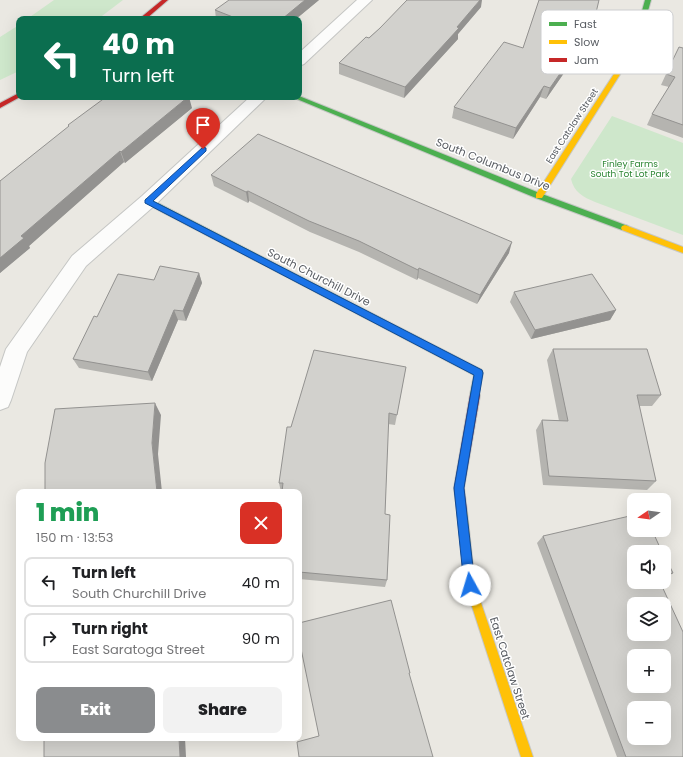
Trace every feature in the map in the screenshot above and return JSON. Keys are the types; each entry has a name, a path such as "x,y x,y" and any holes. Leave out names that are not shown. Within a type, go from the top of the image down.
{"street":[{"path":"146,16 165,0"},
{"path":"302,58 366,0"},
{"name":"East Catclaw Street","path":"645,10 648,0"},
{"name":"East Catclaw Street","path":"539,196 617,74"},
{"path":"0,106 16,97"},
{"path":"0,400 9,347 78,261 148,201 256,100"},
{"name":"South Columbus Drive","path":"302,100 539,196 683,250"},
{"name":"South Churchill Drive","path":"148,201 479,373"},
{"name":"East Catclaw Street","path":"479,373 459,488 470,585 527,757"}],"green space":[{"path":"54,0 123,0 102,16 31,16"},
{"path":"16,27 16,72 0,80 0,37"},
{"name":"Finley Farms South Tot Lot Park","path":"612,116 683,143 683,235 591,200 580,194 572,184 571,179"}],"building":[{"path":"229,0 305,0 286,16 230,16 215,10"},
{"path":"407,0 480,0 457,27 459,28 405,87 339,63 366,37 369,38 380,28"},
{"path":"539,0 599,0 597,10 541,10 541,74 560,74 550,88 544,86 516,128 454,107 504,42 523,48"},
{"path":"679,47 683,48 683,125 652,114 675,77 666,74 673,74 673,59"},
{"path":"102,100 184,100 121,152 120,151 21,236 24,238 0,258 0,181 69,126 68,125"},
{"path":"258,134 512,242 480,295 419,268 418,270 359,241 309,221 248,191 246,192 211,175"},
{"path":"160,266 199,273 183,311 174,310 148,372 73,359 94,316 97,317 118,274 154,280"},
{"path":"592,274 616,310 535,330 514,292"},
{"path":"553,349 647,349 661,395 637,395 656,481 549,476 542,420 568,421"},
{"path":"314,350 406,367 397,415 389,413 385,514 390,515 387,580 302,572 302,489 282,489 283,483 279,483 287,427 291,427"},
{"path":"155,403 152,443 157,489 45,489 45,463 55,409"},
{"path":"627,517 627,537 655,537 659,545 627,545 627,589 663,589 667,597 627,597 627,641 671,641 671,606 683,632 683,757 626,757 543,536"},
{"path":"391,600 409,673 433,757 299,757 297,742 319,736 302,654 302,622"},
{"path":"44,741 179,741 180,757 44,757"}],"traffic: fast":[{"path":"645,10 648,0"},
{"path":"302,100 539,196 625,228"},
{"path":"148,201 479,373 475,395"}],"traffic: slow":[{"path":"539,196 617,74"},
{"path":"625,228 683,250"},
{"path":"462,511 470,585 527,757"}],"traffic: jam":[{"path":"146,16 165,0"},
{"path":"0,106 16,97"},
{"path":"462,511 459,488 475,395"}],"route":[{"path":"203,149 148,201 479,373 459,488 470,585"}]}
